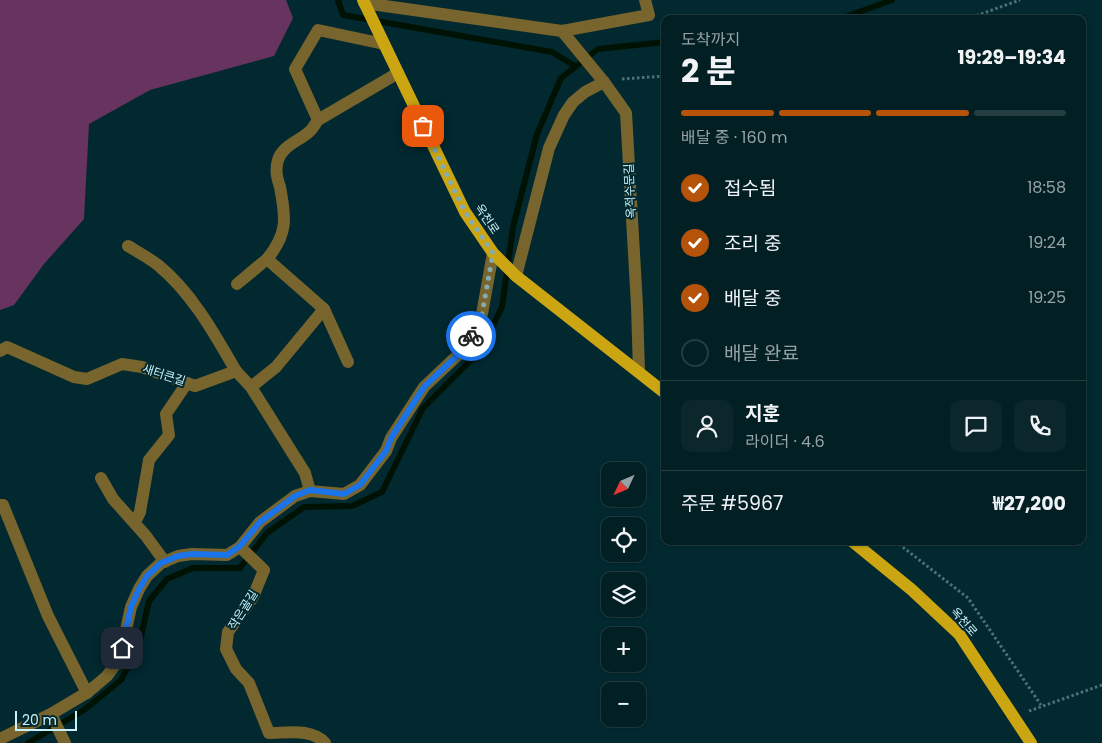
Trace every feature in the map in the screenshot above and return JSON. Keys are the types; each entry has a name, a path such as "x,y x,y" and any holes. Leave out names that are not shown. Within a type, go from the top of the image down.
{"main road":[{"name":"옥천로","path":"365,5 465,212 496,256 514,274 661,390"},
{"name":"옥천로","path":"857,545 912,590 958,634 1031,743"}],"street":[{"path":"365,5 565,35 648,15 645,0"},
{"path":"318,120 295,69 318,30 381,39"},
{"name":"옥적수문길","path":"565,35 604,82 626,113 637,297 639,372"},
{"path":"237,284 267,259 274,250 285,226 276,172 278,158 285,148 311,131 318,120 398,73"},
{"path":"514,274 549,148 564,115 585,92 604,82"},
{"path":"128,246 158,264 181,288 210,325 236,372 251,387 305,473 310,490"},
{"path":"0,739 53,717 107,676 115,665 122,648 131,607 139,589 147,576 165,562 178,556 192,554 227,555 242,548 260,522 295,496 310,490 344,494 360,485 386,451 391,438 424,387 460,353 475,330 482,314 496,256"},
{"path":"267,259 324,309 348,362"},
{"path":"251,387 276,367 324,309"},
{"name":"새터큰길","path":"0,351 8,347 74,377 87,379 122,364 142,367 195,386 236,372"},
{"path":"135,522 140,512 149,460 169,435 166,414 187,383"},
{"path":"101,478 113,499 135,522 165,562"},
{"path":"1,503 48,616 87,693"},
{"name":"작은골길","path":"242,548 264,570 252,597 228,632 226,649 236,669 250,683 266,738 309,733 320,738 325,743"},
{"path":"53,717 63,739"}],"path":[{"path":"978,15 1020,0"},
{"path":"604,82 626,78 661,76"},
{"path":"900,545 968,598 1041,705"},
{"path":"1015,717 1041,705 1102,685"}],"shaded area":[{"path":"0,0 286,0 293,18 274,56 150,90 89,124 84,219 44,264 14,305 0,310"}],"waterway":[{"path":"338,0 343,15 552,52 575,66"},
{"path":"851,15 892,0"},
{"path":"28,743 84,710 121,680 139,645 149,601 167,579 193,568 240,568 267,533 304,507 352,506 382,492 423,408 481,350 502,307 513,227 537,134 561,78 598,49 661,42"}],"way so far":[{"path":"423,126 465,212 493,253 482,314 471,336"}],"route":[{"path":"122,648 131,607 139,589 147,576 161,563 178,556 192,554 227,555 240,546 260,522 295,496 310,490 344,494 360,485 386,451 391,438 424,387 460,353 471,336"}]}
